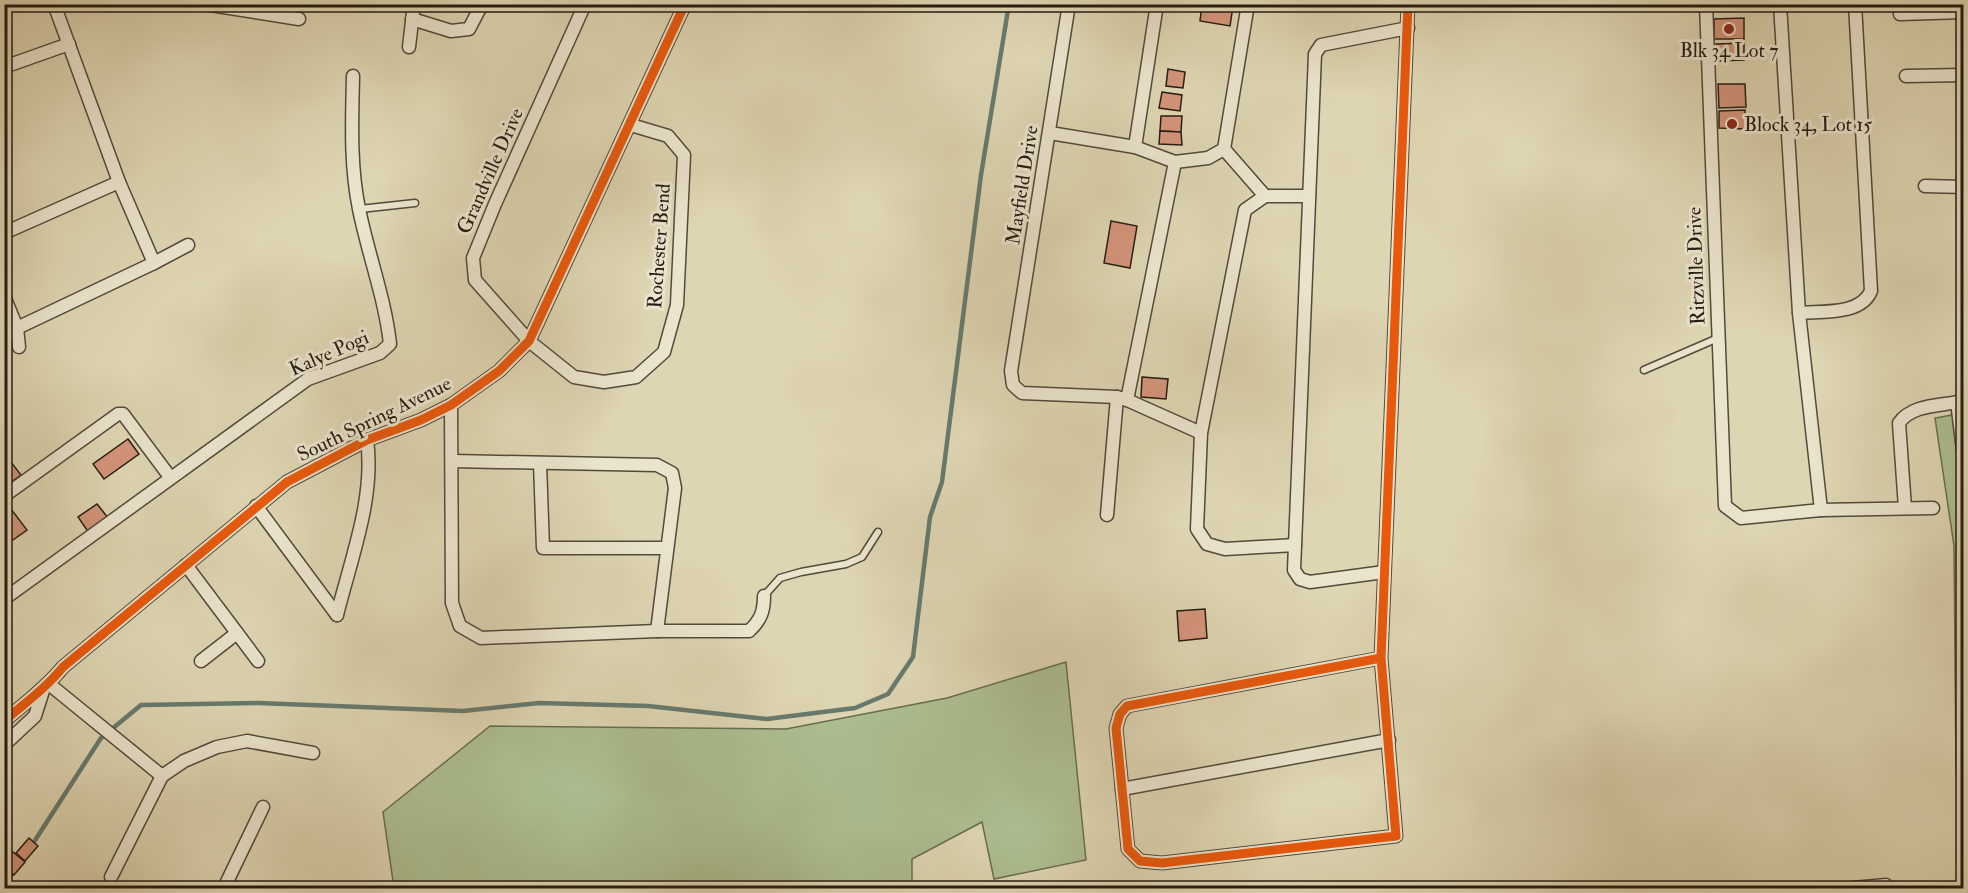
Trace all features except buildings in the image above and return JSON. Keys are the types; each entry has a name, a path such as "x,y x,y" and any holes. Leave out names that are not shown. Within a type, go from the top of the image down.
{"street":[{"path":"54,4 119,182 154,263"},
{"path":"204,4 272,9 299,19"},
{"path":"409,47 414,4"},
{"path":"412,19 451,31 469,28 482,4"},
{"name":"Grandville Drive","path":"529,341 475,280 473,258 585,4"},
{"name":"South Spring Avenue","path":"4,721 23,703 46,687 63,668 287,482 367,440 421,420 451,405 499,371 529,341 631,125 685,4"},
{"name":"Mayfield Drive","path":"1069,4 1011,371 1013,385 1022,393 1122,398"},
{"path":"1136,147 1157,4"},
{"path":"1224,149 1248,4"},
{"path":"1381,658 1127,706 1120,714 1116,728 1128,849 1140,861 1162,863 1396,836 1381,658 1408,4"},
{"name":"Ritzville Drive","path":"1706,4 1725,506 1741,518 1821,510"},
{"path":"1780,4 1799,313 1821,510 1933,508"},
{"path":"1799,313 1857,307 1867,301 1872,291 1855,4"},
{"path":"1900,14 1964,12"},
{"path":"1384,572 1310,582 1300,579 1294,570 1315,54 1322,45 1408,28"},
{"path":"4,67 69,44"},
{"path":"1906,76 1964,75"},
{"name":"Kalye Pogi","path":"4,599 308,379 380,353 390,344 388,324 359,209 351,159 353,76"},
{"name":"Rochester Bend","path":"529,341 574,376 604,382 636,376 664,352 677,305 684,155 669,136 631,125"},
{"path":"1050,133 1136,147 1175,162 1208,158 1224,149"},
{"path":"1224,149 1265,196"},
{"path":"1107,515 1122,398 1175,162"},
{"path":"4,233 119,182"},
{"path":"1925,186 1964,187"},
{"path":"1295,545 1225,549 1207,544 1197,529 1201,433 1245,210 1265,196 1309,196"},
{"path":"17,328 188,245"},
{"path":"4,296 17,328 19,347"},
{"path":"1122,398 1201,433"},
{"path":"1905,508 1899,423 1905,415 1919,409 1960,402 1964,458"},
{"path":"451,405 452,603 460,626 481,638 657,631 749,631 759,622 764,608 764,596"},
{"path":"4,496 118,414 123,414 170,477"},
{"path":"256,506 337,615 365,504 371,467 367,440"},
{"path":"452,461 657,465 672,473 675,488 657,631"},
{"path":"540,463 543,548 668,548"},
{"path":"186,565 258,661"},
{"path":"201,661 237,633"},
{"path":"46,687 117,739 162,776"},
{"name":"South Spring Avenue","path":"6,742 35,716 46,687"},
{"path":"1122,789 1389,740"},
{"path":"111,877 162,776 184,761 217,747 247,741 313,753"},
{"path":"224,888 263,807"},
{"path":"1853,888 1886,885"}],"lane":[{"path":"359,209 415,203"},
{"path":"1644,370 1719,338"},
{"path":"764,596 780,578 846,564 862,557 878,532"}],"green space":[{"path":"1963,413 1964,773 1956,774 1954,546 1935,418"},
{"path":"1066,662 1086,860 994,879 982,822 912,859 912,888 394,888 383,812 490,726 786,729 947,698"}],"waterway":[{"path":"32,845 101,738 141,705 259,703 463,711 539,703 648,706 767,719 855,708 888,694 913,657 930,517 942,482 981,175 1009,4"}],"cycle path":[{"path":"4,721 42,689 63,667 287,482 367,440 421,420 451,405 499,371 529,341 685,4"},
{"path":"1381,658 1127,706 1120,714 1116,728 1128,849 1140,861 1162,863 1396,836 1381,658 1408,4"}],"place":[{"name":"Blk 34 Lot 7","path":"1729,29"},
{"name":"Block 34, Lot 15","path":"1732,124"}]}
